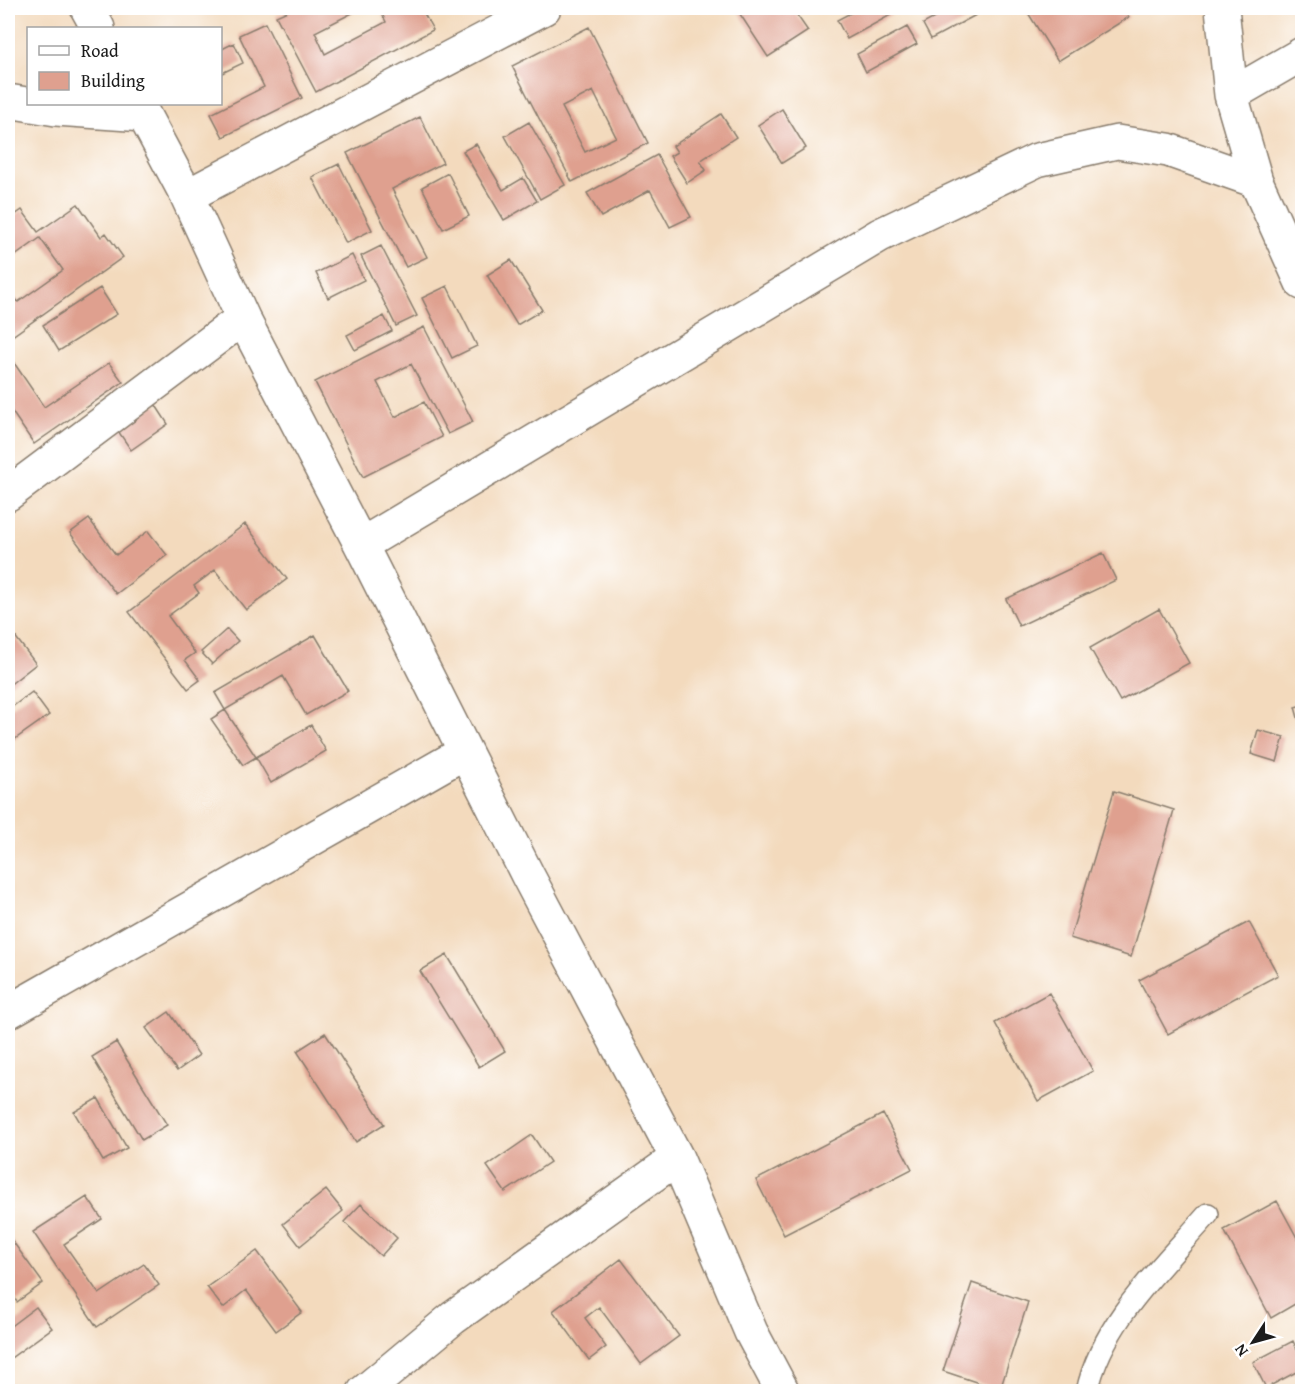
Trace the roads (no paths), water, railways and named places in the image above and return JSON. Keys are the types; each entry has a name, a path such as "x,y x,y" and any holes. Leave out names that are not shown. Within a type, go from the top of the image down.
{"street":[{"path":"87,8 97,27"},
{"path":"187,196 544,8"},
{"path":"1222,8 1231,95 1256,181 1302,283"},
{"path":"1231,95 1302,54"},
{"path":"8,101 27,104"},
{"path":"32,105 56,109 141,109 187,196 243,318 465,752 677,1158 751,1332 783,1392"},
{"path":"361,545 880,235 1037,160 1117,142 1168,150 1256,181"},
{"path":"8,494 243,318"},
{"path":"8,1012 465,752"},
{"path":"364,1392 453,1318 677,1158"}],"lane":[{"path":"1087,1392 1091,1371 1123,1312 1208,1214"}]}
